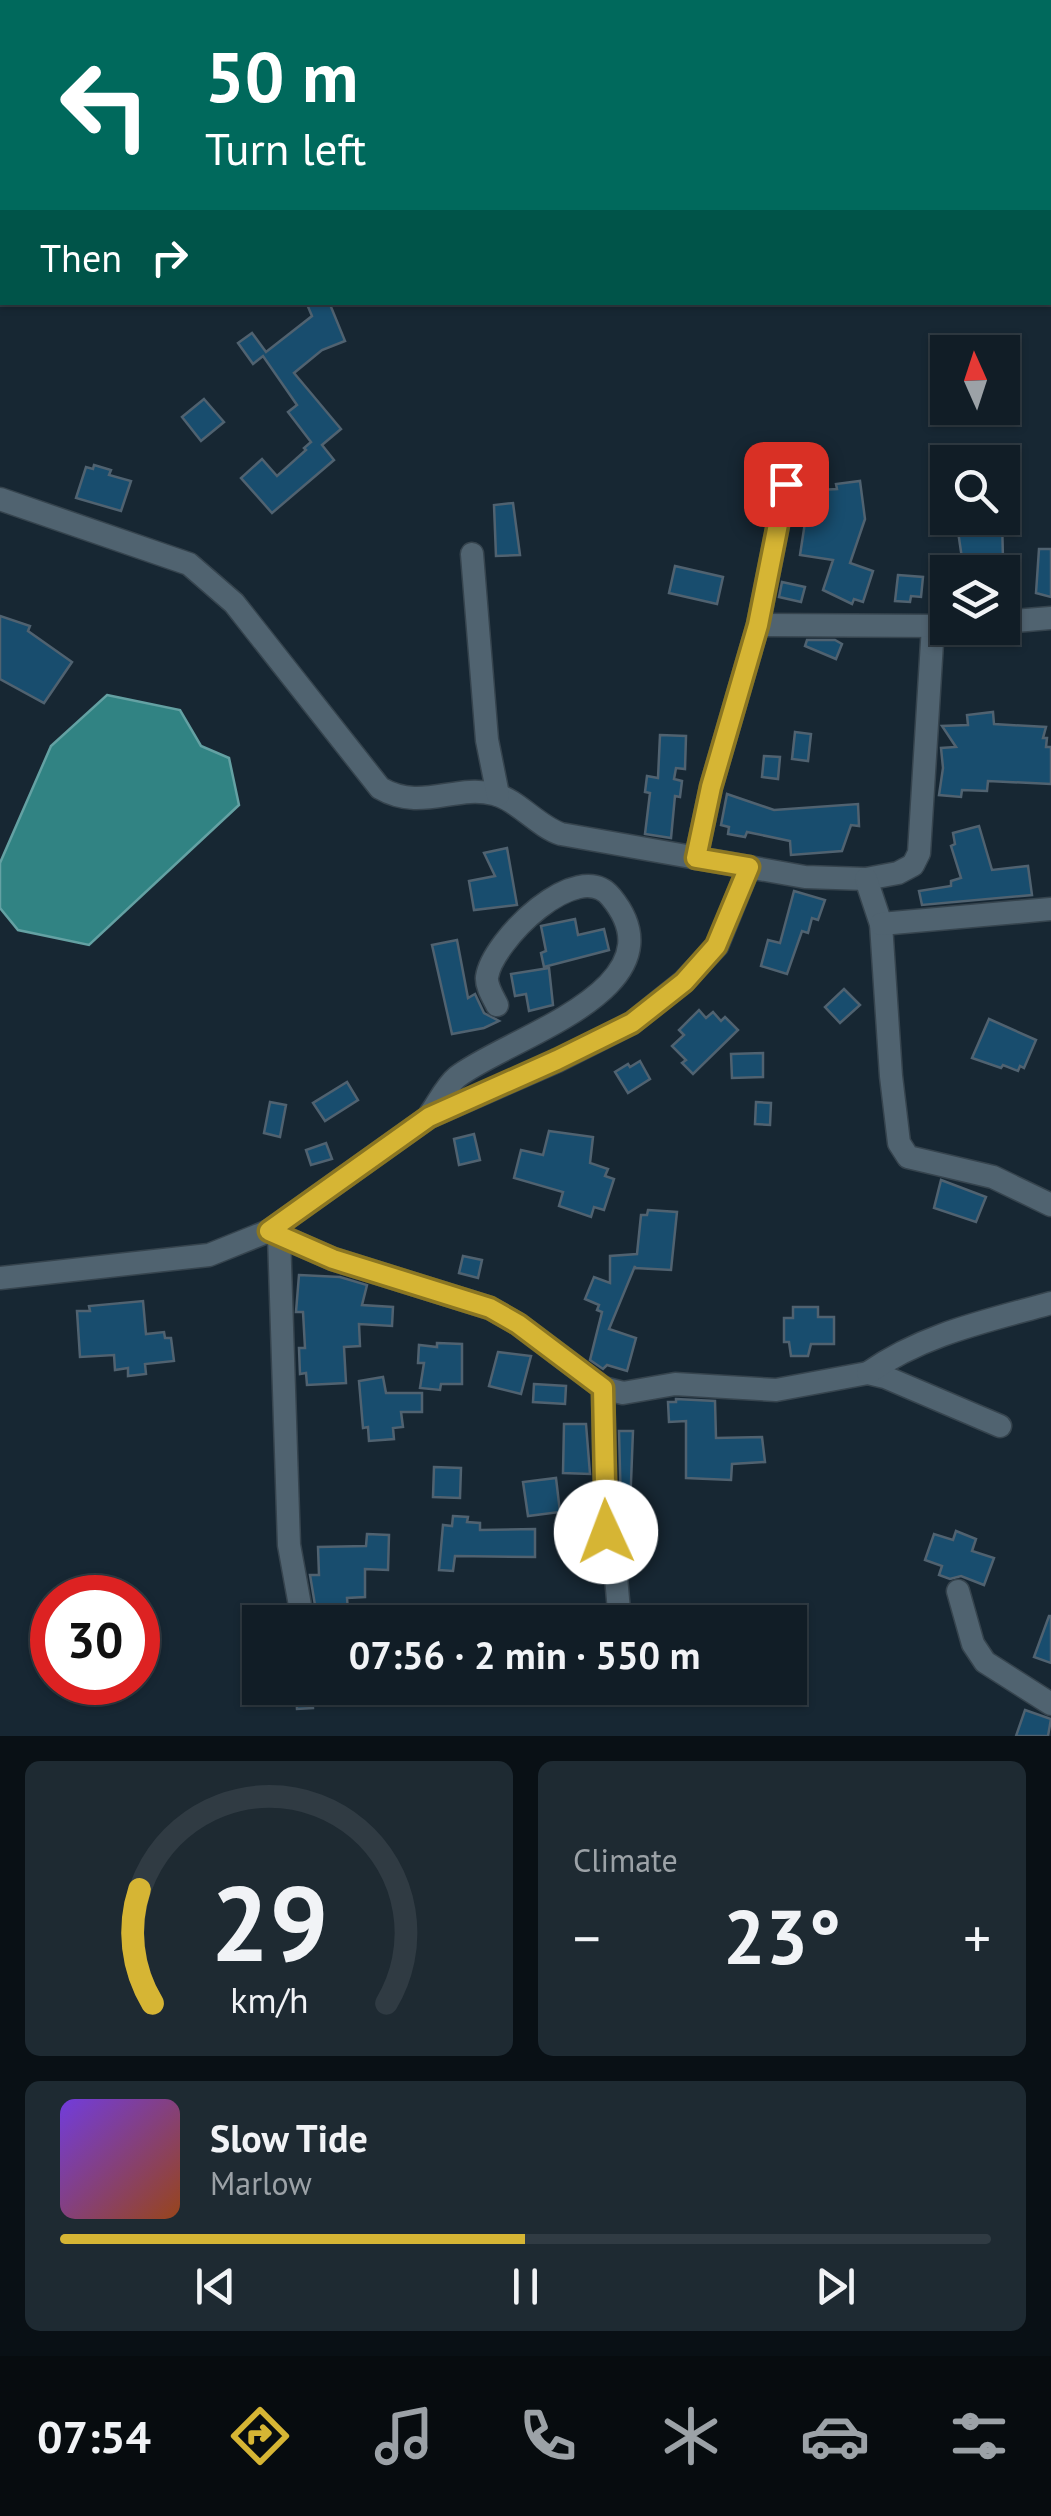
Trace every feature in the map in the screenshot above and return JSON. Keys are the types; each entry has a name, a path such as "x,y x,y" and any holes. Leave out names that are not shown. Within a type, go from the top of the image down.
{"street":[{"path":"696,858 711,787 758,625 786,484"},
{"path":"0,499 189,564 234,603 380,788 393,796 424,800 478,792 498,795 544,828 561,834 805,877 866,879 898,873 913,865 919,854 938,645"},
{"path":"472,554 487,740 498,795"},
{"path":"1020,621 1051,618"},
{"path":"758,625 930,626"},
{"path":"0,1278 209,1255 274,1233 429,1117 632,1023 658,1003 684,982 716,946 749,867"},
{"path":"866,879 881,924 899,1143 908,1157 993,1178 1051,1204"},
{"path":"429,1117 455,1078 581,1008 612,982 625,962 628,943 625,923 610,894 593,886 577,889 551,897 528,915 508,938 488,973 487,982 497,1006"},
{"path":"881,924 1051,909"},
{"path":"274,1233 333,1259 490,1308 518,1324 603,1388 623,1393 675,1384 776,1390 868,1374 885,1377 1000,1426"},
{"path":"274,1233 289,1546 299,1605"},
{"path":"868,1374 898,1352 931,1337 1051,1302"},
{"path":"603,1388 606,1532 618,1605"},
{"path":"958,1591 973,1644 986,1662 1051,1704"}],"shaded area":[{"path":"107,695 180,710 201,746 229,758 239,805 89,945 18,930 0,908 0,863 51,746"}],"building":[{"path":"307,305 330,305 345,341 322,350 294,373 341,429 322,445 334,460 272,513 241,478 262,459 277,476 311,442 288,412 297,405 263,356 253,364 238,343 252,333 266,352 312,316"},
{"path":"204,399 224,422 201,441 182,417"},
{"path":"94,465 111,470 109,475 131,481 121,511 76,498 86,467 93,469"},
{"path":"860,481 865,519 850,563 873,571 863,602 854,599 852,604 823,590 833,560 800,555 806,516 795,516 800,491 837,489 836,484"},
{"path":"513,503 520,555 496,556 494,505"},
{"path":"959,535 1002,535 1003,555 962,555"},
{"path":"1039,549 1051,549 1051,597 1036,593"},
{"path":"675,566 723,577 717,604 669,593"},
{"path":"898,575 923,577 921,597 911,596 910,602 895,601"},
{"path":"782,582 805,587 801,602 779,597"},
{"path":"0,616 30,626 28,631 72,662 44,703 0,679"},
{"path":"807,640 835,640 842,644 836,659 805,646"},
{"path":"993,712 994,724 1046,727 1043,738 1047,738 1046,747 1051,747 1051,784 988,781 987,791 962,790 961,797 939,795 941,748 956,747 942,726 968,725 967,715"},
{"path":"795,732 811,734 808,761 792,759"},
{"path":"660,735 686,736 685,769 676,768 674,779 682,781 680,797 675,796 671,838 645,834 650,793 645,792 647,776 658,778"},
{"path":"764,756 780,757 778,779 762,777"},
{"path":"727,794 774,810 858,804 859,826 851,825 842,851 791,855 790,841 747,832 745,837 728,834 729,827 721,825"},
{"path":"979,826 992,870 1028,866 1032,895 922,905 919,891 951,886 951,881 961,878 951,846 955,844 953,833"},
{"path":"507,848 517,905 474,910 469,881 495,876 484,853"},
{"path":"794,891 825,900 818,920 812,918 808,933 802,931 787,974 761,966 768,940 780,943"},
{"path":"575,919 578,935 604,929 609,950 544,967 541,953 546,951 541,926"},
{"path":"457,940 468,998 475,994 484,1013 499,1021 452,1034 432,945"},
{"path":"549,968 553,1005 529,1011 526,994 515,996 511,974"},
{"path":"844,989 860,1005 840,1023 825,1007"},
{"path":"699,1010 706,1018 713,1012 721,1021 725,1017 738,1030 693,1074 672,1046 684,1035 679,1030"},
{"path":"989,1019 1036,1040 1024,1068 1001,1068 972,1058"},
{"path":"763,1053 763,1077 732,1078 731,1054"},
{"path":"640,1061 650,1079 628,1093 615,1072"},
{"path":"347,1082 358,1100 325,1121 313,1103"},
{"path":"270,1102 286,1105 280,1137 264,1133"},
{"path":"756,1102 771,1103 770,1125 755,1124"},
{"path":"549,1131 593,1137 590,1163 608,1169 605,1176 614,1179 604,1210 594,1207 591,1217 559,1206 563,1192 514,1178 521,1150 543,1155"},
{"path":"474,1134 480,1160 459,1165 454,1139"},
{"path":"326,1143 332,1159 311,1165 306,1150"},
{"path":"941,1180 986,1197 976,1222 934,1208"},
{"path":"648,1210 677,1212 671,1270 635,1266 609,1329 636,1338 627,1371 607,1365 603,1369 590,1360 602,1312 597,1310 599,1305 585,1299 594,1277 610,1283 610,1256 637,1254 641,1215 647,1215"},
{"path":"463,1256 482,1260 478,1278 459,1273"},
{"path":"299,1275 340,1277 367,1285 362,1305 393,1307 392,1326 359,1324 360,1346 344,1347 346,1383 307,1385 306,1373 300,1374 299,1348 305,1348 303,1312 296,1312"},
{"path":"143,1301 146,1334 164,1332 165,1338 171,1338 174,1361 145,1364 146,1374 128,1376 128,1368 115,1370 114,1355 80,1357 77,1311 90,1311 89,1306"},
{"path":"793,1307 818,1307 818,1317 834,1317 834,1344 811,1344 808,1356 791,1356 789,1342 784,1342 784,1318 793,1318"},
{"path":"437,1343 462,1344 462,1384 441,1384 440,1390 420,1388 424,1363 418,1363 419,1345 437,1347"},
{"path":"498,1352 531,1356 521,1394 489,1386"},
{"path":"383,1377 386,1393 422,1393 422,1412 401,1412 403,1427 393,1428 394,1439 369,1441 368,1427 363,1428 359,1381"},
{"path":"534,1384 566,1386 565,1404 533,1402"},
{"path":"715,1401 716,1438 762,1437 765,1462 732,1464 731,1480 686,1478 686,1421 669,1422 668,1402"},
{"path":"564,1424 586,1424 590,1474 563,1473"},
{"path":"619,1431 633,1431 630,1508 621,1509"},
{"path":"434,1467 461,1468 460,1498 433,1497"},
{"path":"556,1478 560,1512 528,1516 523,1482"},
{"path":"453,1516 480,1523 480,1530 535,1529 535,1557 455,1556 453,1571 439,1570 443,1525 452,1526"},
{"path":"956,1531 976,1539 972,1551 994,1558 984,1585 961,1576 950,1579 939,1575 942,1566 925,1560 934,1534 953,1540"},
{"path":"367,1534 389,1535 388,1570 365,1569 365,1597 347,1598 348,1605 315,1605 310,1575 319,1575 318,1547 366,1546"},
{"path":"1051,1616 1051,1663 1034,1657"},
{"path":"1025,1710 1051,1719 1048,1736 1016,1736"}],"route":[{"path":"606,1532 603,1388 518,1324 490,1308 333,1259 269,1231 429,1117 632,1023 684,982 716,946 749,867 696,858 711,787 758,625 786,484"}]}
